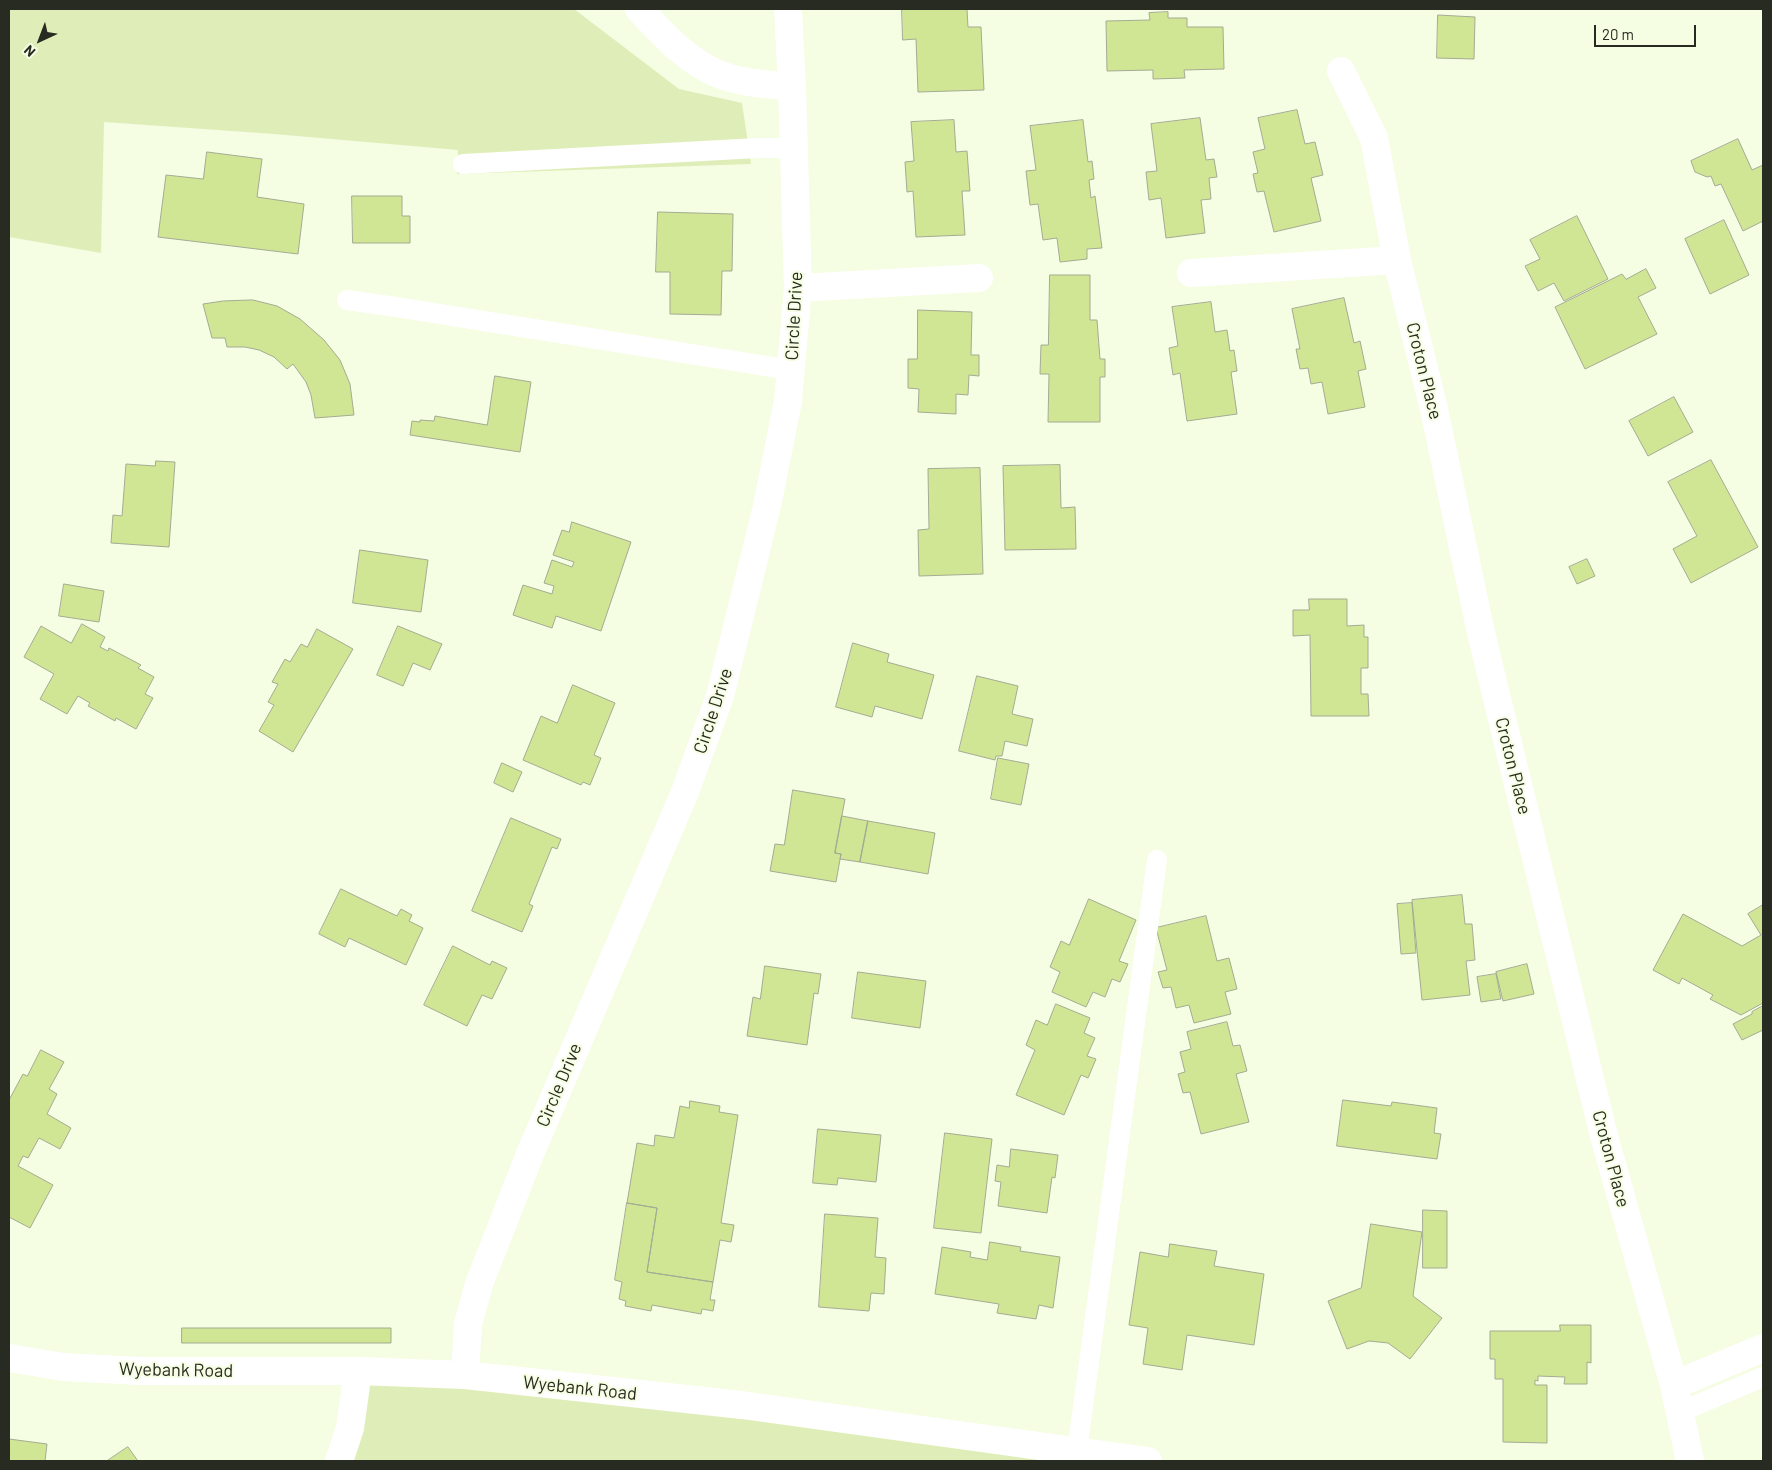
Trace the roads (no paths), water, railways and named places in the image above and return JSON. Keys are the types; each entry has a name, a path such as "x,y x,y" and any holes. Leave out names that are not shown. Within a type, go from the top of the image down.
{"street":[{"path":"639,9 679,50 717,74 742,80 792,87"},
{"name":"Circle Drive","path":"465,1375 468,1324 479,1284 530,1154 686,792 720,696 767,506 788,401 798,288 788,9"},
{"name":"Croton Place","path":"1340,71 1374,138 1397,260 1434,409 1481,633 1601,1126 1674,1385 1690,1461"},
{"path":"1191,273 1397,260"},
{"path":"798,288 978,278"},
{"path":"1674,1385 1763,1348"},
{"name":"Wyebank Road","path":"9,1358 64,1366 140,1371 358,1371 465,1375 742,1405 1148,1461"},
{"path":"338,1461 350,1428 358,1371"}],"lane":[{"path":"463,164 748,148 794,148"},
{"path":"347,300 791,370"},
{"path":"1077,1451 1157,860"},
{"path":"1680,1412 1763,1377"}]}
